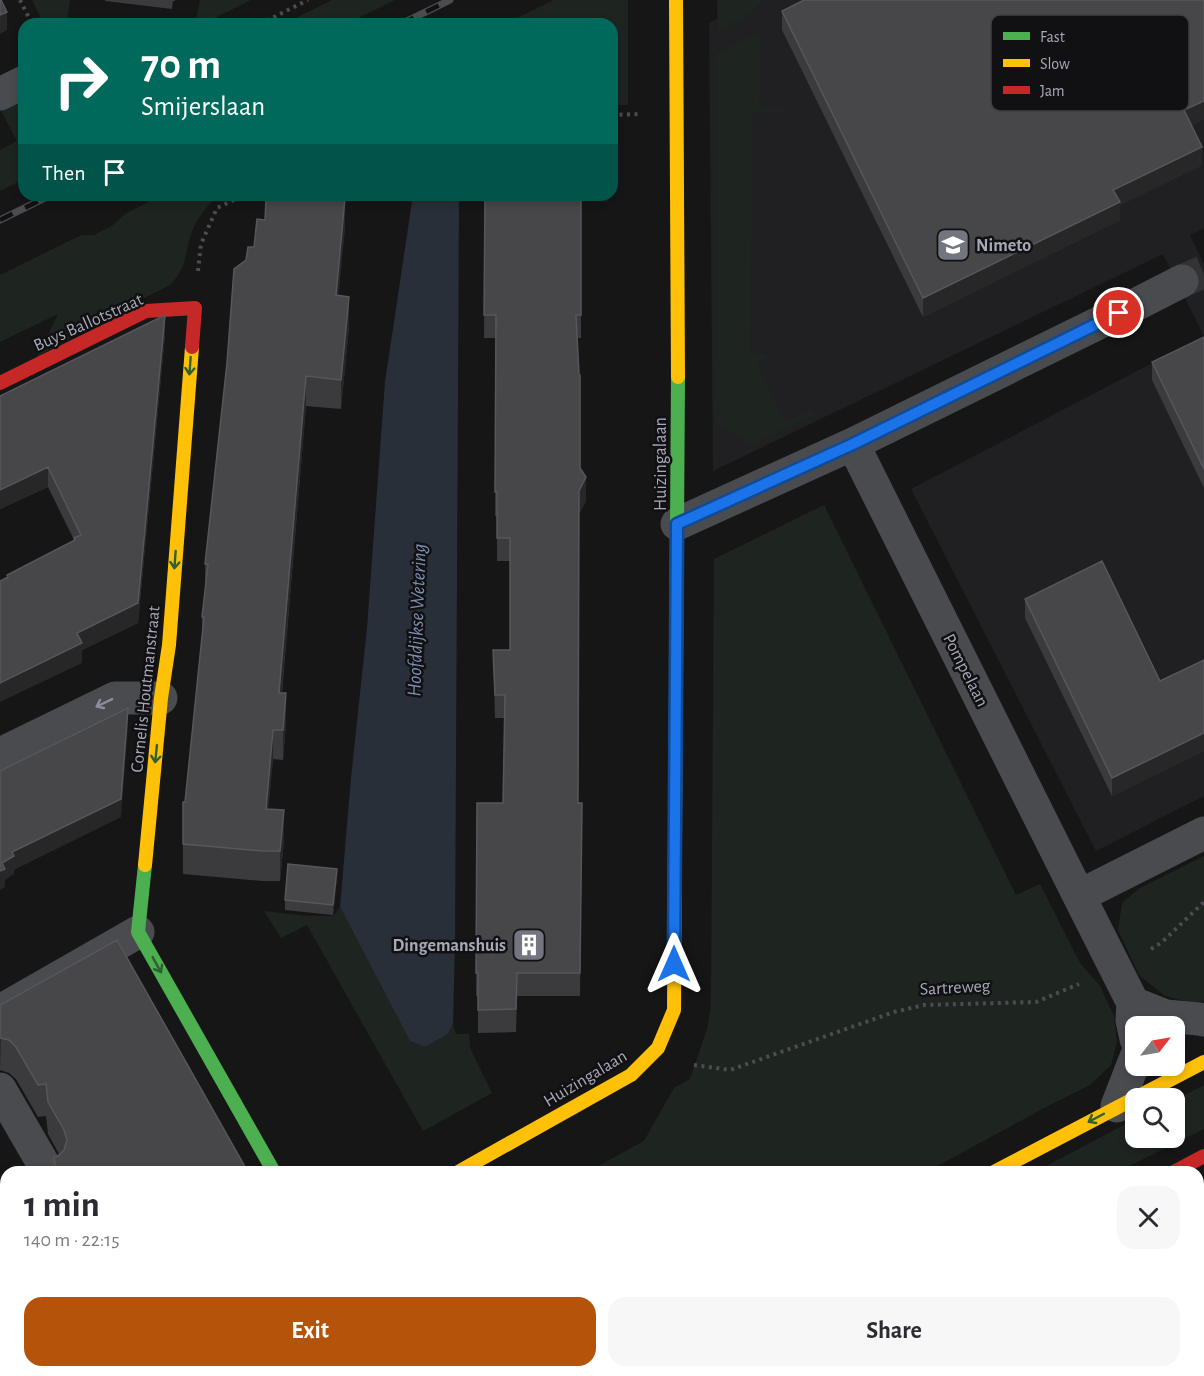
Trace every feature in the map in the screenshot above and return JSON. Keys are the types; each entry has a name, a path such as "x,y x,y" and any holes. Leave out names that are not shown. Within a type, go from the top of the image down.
{"street":[{"name":"Huizingalaan","path":"469,1166 631,1075 658,1048 674,1010 677,524 676,0"},
{"path":"0,94 18,85"},
{"path":"677,524 853,444 1196,275"},
{"name":"Buys Ballotstraat","path":"0,383 146,311 195,308"},
{"name":"Cornelis Houtmanstraat","path":"138,932 169,645 195,308"},
{"name":"Pompelaan","path":"853,444 1116,968 1133,1003 1132,1016"},
{"path":"0,754 115,698 162,698"},
{"path":"1078,896 1204,833"},
{"path":"0,1011 138,932 271,1166"},
{"path":"1133,1003 1166,1016 1204,1020"},
{"path":"1005,1166 1204,1062"},
{"path":"1117,1106 1129,1076"},
{"path":"0,1089 45,1166"},
{"path":"1185,1166 1204,1156"}],"path":[{"path":"20,0 29,18"},
{"path":"272,18 308,0"},
{"path":"195,308 201,244 217,208 232,201"},
{"name":"Sartreweg","path":"658,1048 684,1064 730,1070 894,1012 924,1005 1036,1002 1116,968 1161,943 1204,902"}],"shaded area":[{"path":"32,0 70,0 68,18 41,18"},
{"path":"200,0 251,0 215,18 196,18"},
{"path":"332,0 395,0 358,18 296,18"},
{"path":"554,0 628,0 628,105 618,105 618,18 517,18"},
{"path":"717,0 767,0 760,3 750,14 718,30"},
{"name":"Nimeto","path":"756,0 1204,0 1204,228 1190,235 1204,264 1204,336 1163,254 713,471 709,23"},
{"path":"761,33 759,107 785,108 785,112 753,113 750,353 766,354 768,358 757,365 785,423 812,410 815,414 751,445 715,422 716,54"},
{"path":"18,98 18,182 0,191 0,150 17,141 0,109"},
{"path":"150,201 213,201 195,225 183,265 170,285 37,357 58,314 0,342 0,275 82,235 94,235 113,225 125,214"},
{"path":"1204,336 1204,796 1096,851 911,489"},
{"path":"824,505 1016,895 1040,884 1080,963 1100,986 1114,1016 1117,1041 1111,1065 1090,1085 937,1166 598,1166 645,1139 674,1088 690,1079 707,1029 711,1004 714,559"},
{"path":"1204,856 1204,1001 1192,1003 1165,996 1139,975 1118,930 1122,903 1140,888"},
{"path":"340,907 410,1041 425,1047 448,1034 453,1024 456,1034 469,1034 470,1048 492,1093 423,1131 307,925 281,938 264,911 307,916 333,916"},
{"path":"1204,1085 1204,1129 1185,1138 1185,1095"},
{"path":"1125,1124 1125,1148 1166,1148 1129,1166 1046,1166"}],"water":[{"name":"Hoofddijkse Wetering","path":"412,201 459,201 453,1024 448,1034 425,1047 410,1041 340,907 367,628 385,382"}],"building":[{"path":"0,0 7,12 0,15"},
{"path":"804,0 1204,0 1204,101 1189,108 1189,15 991,15 991,111 1184,111 1202,147 1113,190 1120,202 923,298 782,11"},
{"path":"266,201 345,201 336,295 349,297 341,380 306,376 279,693 286,693 283,730 273,730 266,809 284,810 280,851 183,844 183,802 185,802 204,617 202,617 208,564 205,564 227,363 234,269 246,260 248,247 254,247 257,219 265,220"},
{"path":"485,201 581,201 581,315 576,315 580,375 580,468 586,477 579,491 578,803 582,803 580,973 517,973 516,1009 478,1010 478,973 476,973 477,803 503,803 505,695 495,695 493,650 510,650 510,538 497,538 497,492 495,492 496,315 484,315"},
{"path":"165,315 138,603 77,633 82,643 0,683 0,581 81,535 48,467 0,490 0,396"},
{"path":"1204,337 1204,469 1152,362"},
{"path":"1102,561 1160,681 1204,660 1204,733 1112,778 1025,599"},
{"path":"128,708 121,799 12,852 14,856 2,863 5,869 0,871 0,771"},
{"path":"288,864 337,869 333,905 285,900"},
{"path":"117,940 245,1166 55,1166 54,1157 64,1150 67,1140 64,1130 48,1102 46,1084 38,1085 16,1047 9,1040 0,1038 0,1005"}],"tunnel":[{"path":"1182,281 1203,272"}],"railway":[{"path":"413,18 450,0"},
{"path":"0,220 39,201"}],"traffic: fast":[{"path":"675,836 678,377"},
{"path":"145,865 138,932 271,1166"}],"traffic: slow":[{"path":"676,0 678,377"},
{"path":"145,865 161,698 169,645 192,347"},
{"path":"469,1166 631,1075 658,1048 674,1010 675,836"},
{"path":"1005,1166 1204,1062"}],"traffic: jam":[{"path":"0,383 146,311 195,308 192,347"},
{"path":"1185,1166 1204,1156"}],"place":[{"name":"Nimeto","path":"953,245"},
{"name":"Dingemanshuis","path":"529,945"}],"route":[{"path":"674,964 677,524 853,444 1119,313"}]}
